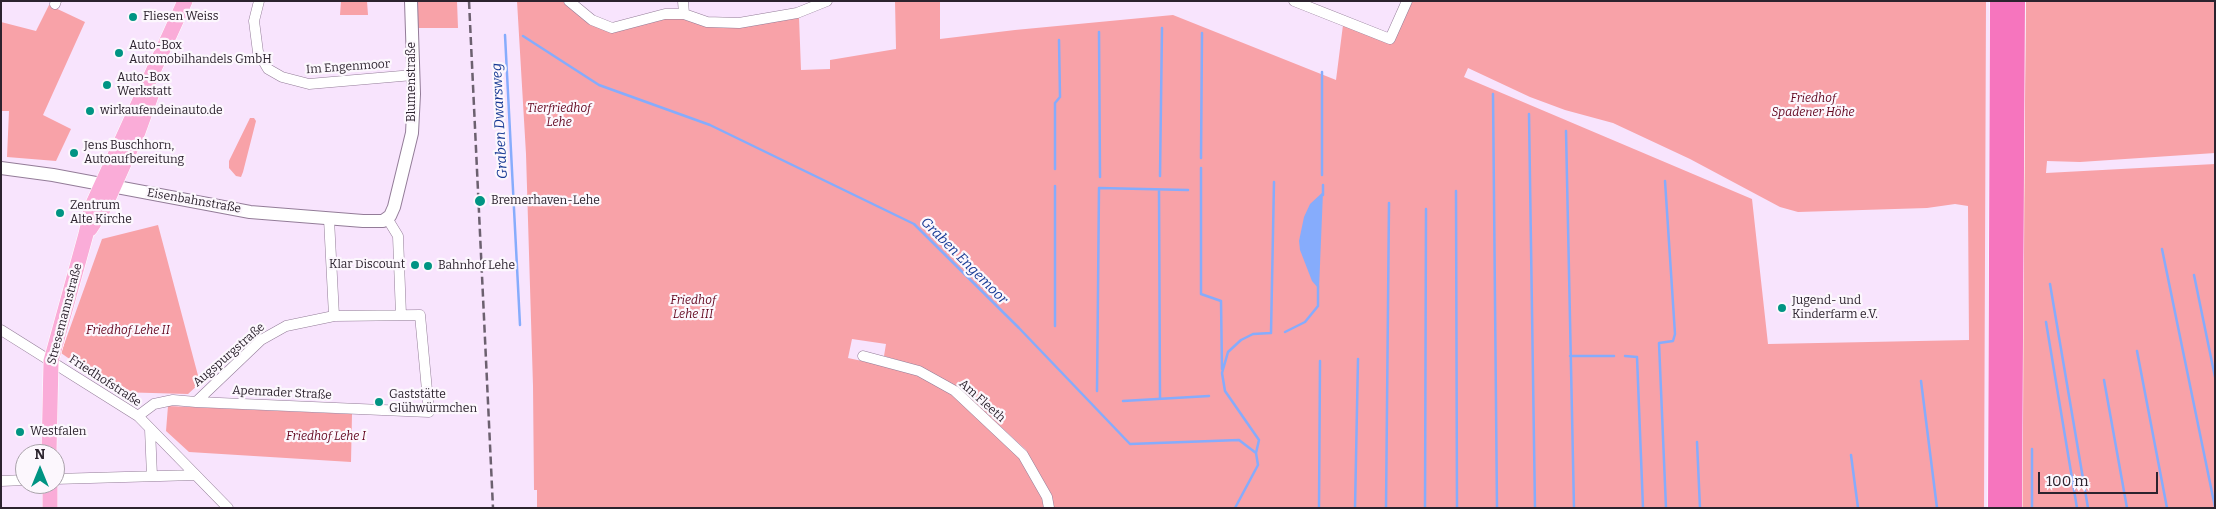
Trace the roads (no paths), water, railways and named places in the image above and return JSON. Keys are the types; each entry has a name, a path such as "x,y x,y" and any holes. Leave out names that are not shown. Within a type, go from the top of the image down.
{"highway":[{"path":"1997,508 1999,1"},
{"path":"2013,508 2016,1"}],"main road":[{"name":"Stresemannstraße","path":"107,185 185,1"},
{"name":"Stresemannstraße","path":"49,444 51,361 92,206 107,185 138,132 153,91 195,1"},
{"path":"50,494 50,508"}],"street":[{"name":"Im Engenmoor","path":"259,1 254,30 258,52 268,69 282,77 309,84 413,75"},
{"name":"Blumenstraße","path":"387,218 394,207 412,132 413,75 410,1"},
{"path":"569,1 592,20 612,28 665,14 684,14 707,22 738,24 800,12 827,1"},
{"path":"683,1 684,14"},
{"path":"1294,1 1390,39 1407,1"},
{"name":"Eisenbahnstraße","path":"1,168 53,174 250,212 379,222 387,218"},
{"path":"387,218 398,236 401,315"},
{"path":"330,219 334,316"},
{"name":"Augspurgstraße","path":"196,402 271,333 301,322 334,316 420,315 429,412"},
{"name":"Friedhofstraße","path":"1,330 138,416 228,508"},
{"name":"Am Fleeth","path":"863,356 919,371 955,391 1023,456 1047,497 1049,508"},
{"name":"Apenrader Straße","path":"138,416 154,404 173,400 429,412"},
{"path":"150,429 152,476"},
{"path":"65,479 194,475"},
{"path":"1,481 15,480"}],"water":[{"path":"1323,192 1319,289 1312,281 1300,250 1299,241 1304,217 1310,204"}],"waterway":[{"path":"1160,176 1162,28"},
{"path":"1099,32 1100,177"},
{"path":"1201,158 1202,33"},
{"name":"Graben Dwarsweg","path":"505,35 520,325"},
{"name":"Graben Engemoor","path":"523,36 599,85 710,125 914,224 1019,328 1130,444 1239,440 1256,453"},
{"path":"1055,169 1055,103 1060,97 1059,40"},
{"path":"1322,72 1322,175"},
{"path":"1493,94 1497,508"},
{"path":"1529,114 1535,508"},
{"path":"1566,131 1574,508"},
{"path":"1201,168 1201,294 1221,301 1222,369"},
{"path":"1665,181 1675,334 1673,341 1659,343 1666,508"},
{"path":"1235,508 1258,465 1256,453 1259,440 1225,391 1222,373 1228,352 1241,340 1253,334 1271,333 1274,182"},
{"path":"1323,185 1323,195"},
{"path":"1055,186 1055,326"},
{"path":"1097,391 1099,188 1188,190"},
{"path":"1159,190 1160,399"},
{"path":"1456,191 1457,508"},
{"path":"1386,508 1389,203"},
{"path":"1425,508 1426,209"},
{"path":"2162,249 2215,507"},
{"path":"2194,275 2215,377"},
{"path":"2050,284 2088,508"},
{"path":"1285,332 1305,322 1318,306 1318,286"},
{"path":"2046,322 2077,508"},
{"path":"2137,351 2167,508"},
{"path":"1570,356 1614,356"},
{"path":"1625,356 1637,357 1643,508"},
{"path":"1355,508 1358,359"},
{"path":"1319,508 1320,361"},
{"path":"2104,380 2127,508"},
{"path":"1921,381 1937,508"},
{"path":"1123,401 1209,396"},
{"path":"1697,442 1700,508"},
{"path":"2032,449 2032,508"},
{"path":"1851,455 1858,508"}],"railway":[{"path":"469,1 493,508"}],"place":[{"name":"Fliesen Weiss","path":"133,17"},
{"name":"Auto-Box Automobilhandels GmbH","path":"119,53"},
{"name":"Auto-Box Werkstatt","path":"107,85"},
{"name":"wirkaufendeinauto.de","path":"90,111"},
{"name":"Jens Buschhorn, Autoaufbereitung","path":"74,153"},
{"name":"Bremerhaven-Lehe","path":"480,201"},
{"name":"Zentrum Alte Kirche","path":"60,213"},
{"name":"Klar Discount","path":"415,265"},
{"name":"Bahnhof Lehe","path":"428,266"},
{"name":"Jugend- und Kinderfarm e.V.","path":"1782,308"},
{"name":"Gaststätte Glühwürmchen","path":"379,402"},
{"name":"Westfalen","path":"20,432"}],"park label":[{"name":"Friedhof Spadener Höhe","path":"1813,106"},
{"name":"Tierfriedhof Lehe","path":"559,116"},
{"name":"Friedhof Lehe III","path":"693,308"},
{"name":"Friedhof Lehe II","path":"128,331"},
{"name":"Friedhof Lehe I","path":"326,437"}]}
